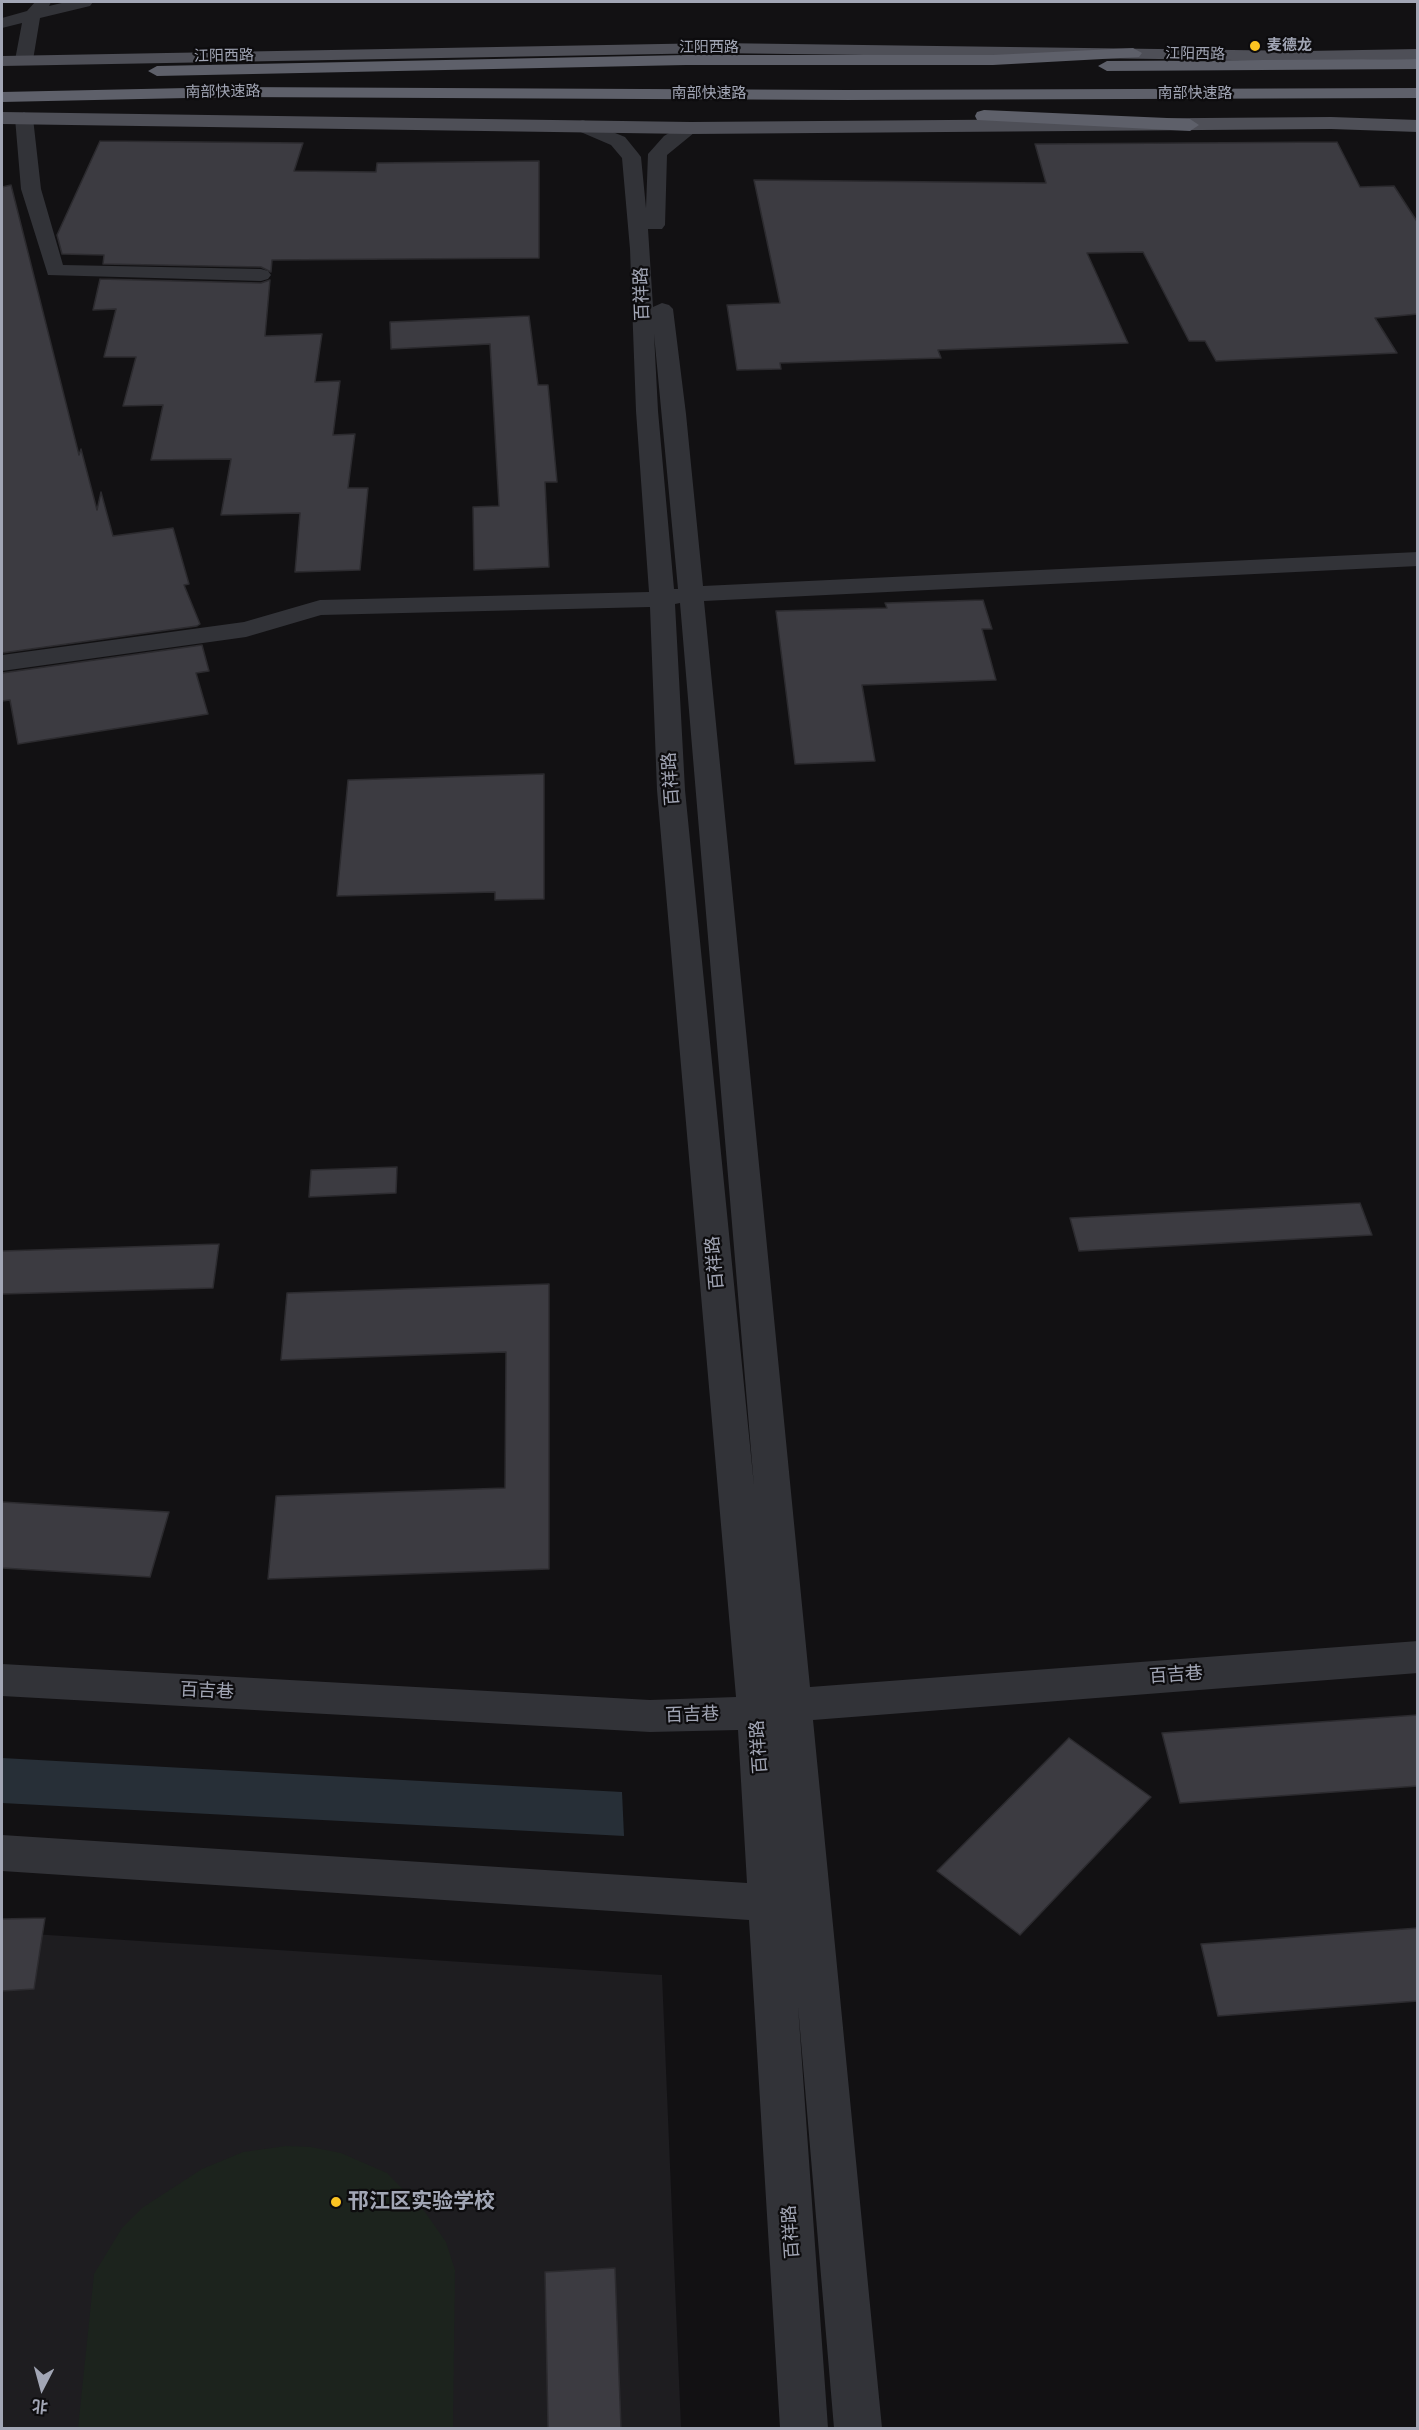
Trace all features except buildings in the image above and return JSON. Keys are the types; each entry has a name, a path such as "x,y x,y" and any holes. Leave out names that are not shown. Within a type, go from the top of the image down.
{"highway":[{"path":"24,69 993,60 1133,53"},
{"path":"472,64 849,80 1418,65"},
{"name":"南部快速路","path":"2,78 24,69 849,80 1418,93"},
{"name":"南部快速路","path":"7,96 849,80 1418,80"},
{"path":"7,96 489,103 1034,106 1418,105"},
{"path":"489,103 719,115 951,115 1190,124"},
{"path":"1137,106 1418,113"}],"main road":[{"name":"江阳西路","path":"2,61 24,69 716,48 1306,56 1418,54"},
{"path":"2,118 691,128 1331,123 1418,126"}],"street":[{"path":"24,69 32,17 43,2"},
{"path":"2,23 84,2"},
{"path":"24,117 31,189 55,271 261,275"},
{"name":"百祥路","path":"583,126 618,141 631,157 640,249 647,411 676,597 775,1709 858,2428"},
{"name":"百祥路","path":"676,597 675,414 654,246 658,154 671,140 691,128"},
{"path":"2,663 246,628 320,608 676,597 1418,559"},
{"name":"百吉巷","path":"2,1680 650,1716 775,1709 1418,1657"},
{"name":"百祥路","path":"775,1709 769,1903 804,2428"},
{"path":"2,1852 769,1903"}],"shaded area":[{"path":"2,1758 622,1792 624,1836 2,1803"},
{"name":"邗江区实验学校","path":"2,1932 662,1975 681,2428 2,2428"},
{"path":"286,2146 311,2147 341,2153 387,2173 425,2212 446,2242 455,2270 453,2428 78,2428 94,2274 122,2228 142,2208 202,2169 243,2152"}],"place":[{"name":"麦德龙","path":"1255,46"},
{"name":"邗江区实验学校","path":"336,2202"}]}
